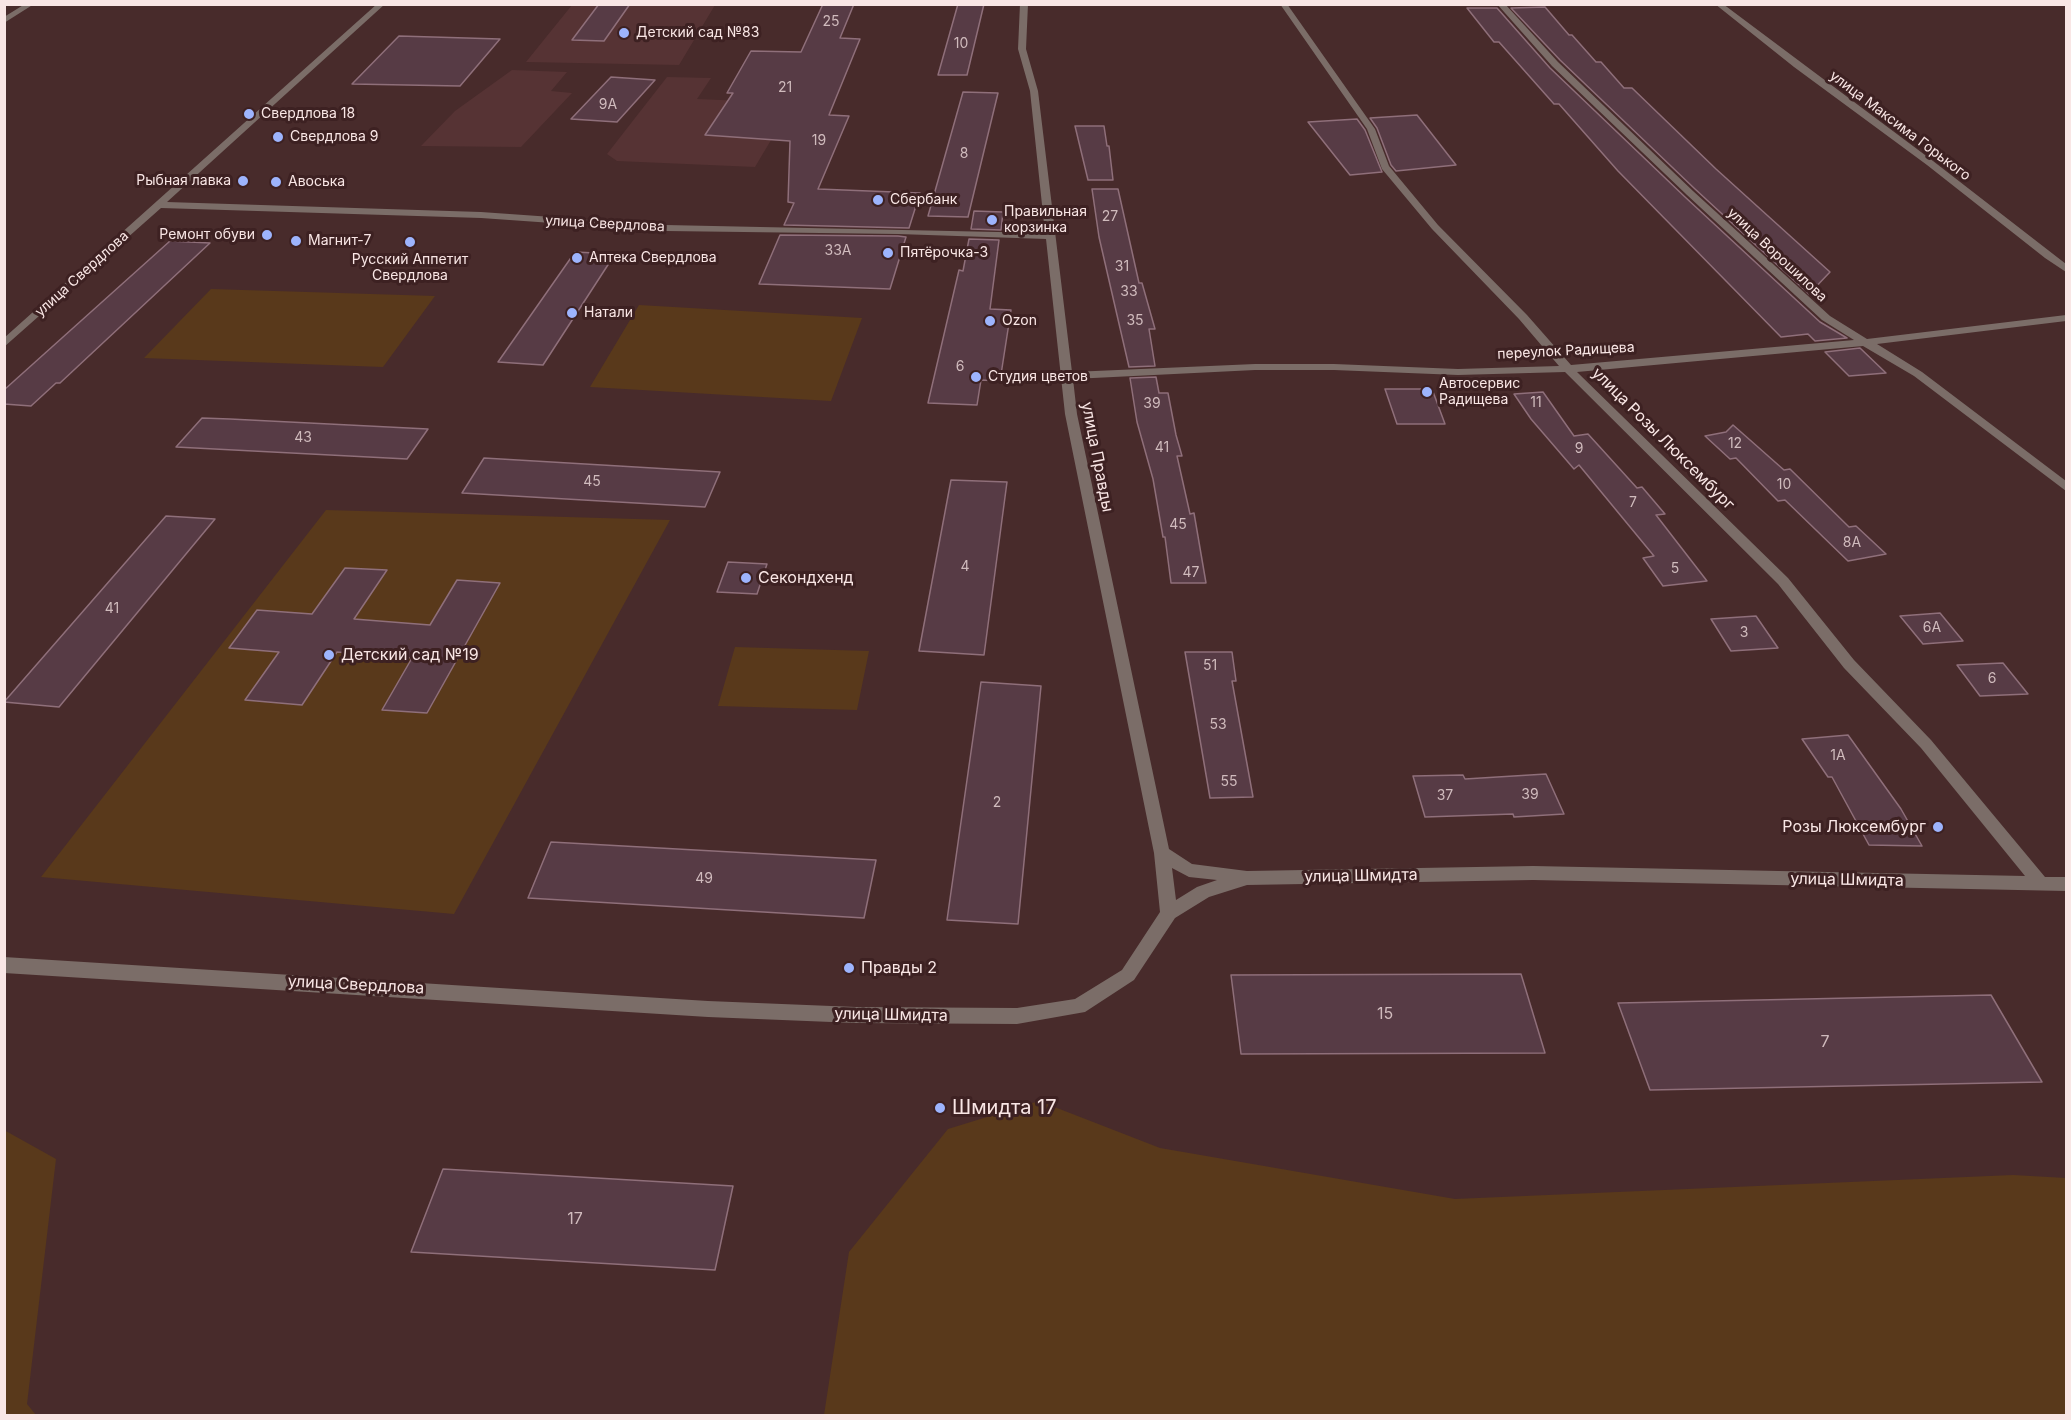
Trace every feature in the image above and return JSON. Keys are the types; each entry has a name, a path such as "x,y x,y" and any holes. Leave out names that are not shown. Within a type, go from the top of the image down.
{"street":[{"path":"4,21 31,4"},
{"name":"улица Свердлова","path":"4,344 382,4"},
{"name":"улица Правды","path":"1024,4 1020,43 1024,65 1034,91 1071,414 1162,853 1168,913"},
{"name":"улица Розы Люксембург","path":"1283,4 1371,129 1385,167 1435,227 1523,317 1568,369 1783,581 1849,664 1926,744 2040,883"},
{"name":"улица Ворошилова","path":"1500,4 1555,64 1690,193 1826,318 1918,374 2067,487"},
{"name":"улица Максима Горького","path":"1718,4 1779,53 1931,164 2015,232 2067,269"},
{"name":"улица Свердлова","path":"160,206 481,215 666,228 898,231 1050,236"},
{"name":"переулок Радищева","path":"1066,376 1255,367 1334,367 1458,372 1568,369 1866,342 2067,318"},
{"path":"1162,853 1190,870 1247,878"},
{"name":"улица Шмидта","path":"708,1009 856,1015 1017,1016 1079,1006 1128,975 1168,913 1203,892 1247,878 1533,873 2067,884"},
{"name":"улица Свердлова","path":"4,965 454,991 708,1009"}],"shaded area":[{"name":"Детский сад №83","path":"572,5 715,5 679,65 526,62"},
{"path":"512,70 567,72 551,91 572,93 521,147 421,146 455,111"},
{"path":"667,77 711,78 697,99 793,103 755,167 617,161 607,154"},
{"path":"211,289 435,296 383,367 144,358"},
{"path":"639,305 862,318 831,401 590,387"},
{"path":"326,510 670,520 454,914 41,877"},
{"path":"735,647 869,651 857,710 718,706"},
{"path":"1039,1101 1160,1148 1455,1199 2013,1175 2066,1178 2066,1415 824,1415 849,1252 948,1129"},
{"path":"4,1130 56,1159 27,1404 36,1415 5,1415"}],"building":[{"path":"599,4 630,4 604,41 572,40"},
{"path":"823,4 854,4 840,38 860,39 829,115 849,116 818,189 920,193 909,228 784,225 794,203 788,202 790,141 705,135 733,93 727,93 751,51 801,52"},
{"path":"958,4 984,4 967,75 938,75"},
{"path":"1545,7 1596,62 1601,62 1624,88 1632,88 1716,169 1830,272 1809,294 1560,60 1511,8"},
{"path":"1467,8 1497,8 1550,68 1685,197 1820,322 1847,338 1815,341 1808,334 1781,337 1618,171 1559,104 1554,104 1499,42 1494,42"},
{"path":"399,36 500,39 460,86 352,84"},
{"path":"611,77 655,80 617,122 571,119"},
{"path":"963,92 998,93 968,217 928,216"},
{"path":"1417,115 1456,165 1396,171 1391,165 1377,128 1370,118"},
{"path":"1357,119 1365,130 1382,172 1350,175 1308,122"},
{"path":"1075,126 1104,126 1113,180 1088,180"},
{"path":"1092,189 1118,189 1139,283 1142,283 1155,329 1149,329 1155,366 1129,367 1099,237"},
{"path":"974,211 1003,212 1001,230 971,229"},
{"path":"780,235 906,237 890,289 759,284"},
{"path":"969,239 999,240 990,309 1011,310 1000,381 981,380 977,405 928,403 959,270 963,271"},
{"path":"170,241 210,243 60,383 56,383 31,406 4,404 4,390"},
{"path":"575,252 615,254 543,365 498,362"},
{"path":"1860,348 1886,373 1849,376 1825,352"},
{"path":"1156,377 1159,393 1168,393 1182,456 1177,456 1190,514 1194,513 1206,583 1171,583 1165,537 1163,537 1153,479 1137,422 1130,378"},
{"path":"1385,389 1432,389 1445,424 1397,424"},
{"path":"1543,392 1574,436 1588,434 1637,488 1642,487 1665,514 1656,515 1707,581 1663,586 1643,558 1654,556 1579,465 1574,469 1531,419 1514,394"},
{"path":"202,418 428,429 407,459 176,447"},
{"path":"1733,425 1784,470 1790,469 1849,527 1856,526 1886,554 1848,561 1785,500 1778,501 1736,458 1730,459 1705,436 1726,432"},
{"path":"484,458 720,472 705,507 462,493"},
{"path":"951,480 1007,482 984,655 919,651"},
{"path":"166,516 215,519 59,707 4,702"},
{"path":"728,562 767,564 757,594 717,592"},
{"path":"345,568 387,570 354,619 430,625 457,580 500,583 427,713 382,710 412,658 337,652 302,705 245,700 279,652 229,648 257,610 312,614"},
{"path":"1940,613 1963,641 1923,644 1900,616"},
{"path":"1756,616 1778,648 1731,651 1711,619"},
{"path":"1185,652 1232,652 1236,681 1232,681 1253,797 1210,798"},
{"path":"2003,663 2028,694 1980,696 1957,665"},
{"path":"981,682 1041,686 1018,924 947,920"},
{"path":"1848,735 1901,809 1922,846 1869,845 1832,777 1828,777 1802,739"},
{"path":"1546,774 1564,814 1514,817 1513,814 1425,817 1413,776 1463,775 1465,779"},
{"path":"551,842 876,860 864,918 528,898"},
{"path":"1521,974 1545,1053 1241,1054 1231,975"},
{"path":"1991,995 2042,1082 1650,1090 1618,1003"},
{"path":"443,1169 733,1186 715,1270 411,1252"}],"place":[{"name":"Детский сад №83","path":"624,33"},
{"name":"Свердлова 18","path":"249,114"},
{"name":"Свердлова 9","path":"278,137"},
{"name":"Рыбная лавка","path":"243,181"},
{"name":"Авоська","path":"276,182"},
{"name":"Сбербанк","path":"878,200"},
{"name":"Правильная корзинка","path":"992,220"},
{"name":"Ремонт обуви","path":"267,235"},
{"name":"Магнит-7","path":"296,241"},
{"name":"Русский Аппетит Свердлова","path":"410,242"},
{"name":"Пятёрочка-3","path":"888,253"},
{"name":"Аптека Свердлова","path":"577,258"},
{"name":"Натали","path":"572,313"},
{"name":"Ozon","path":"990,321"},
{"name":"Студия цветов","path":"976,377"},
{"name":"Автосервис Радищева","path":"1427,392"},
{"name":"Секондхенд","path":"746,578"},
{"name":"Детский сад №19","path":"329,655"},
{"name":"Розы Люксембург","path":"1938,827"},
{"name":"Правды 2","path":"849,968"},
{"name":"Шмидта 17","path":"940,1108"}]}
